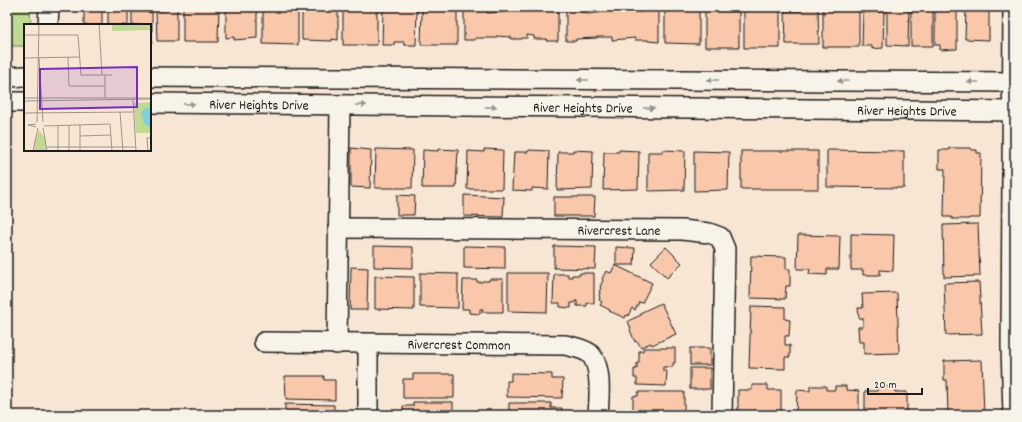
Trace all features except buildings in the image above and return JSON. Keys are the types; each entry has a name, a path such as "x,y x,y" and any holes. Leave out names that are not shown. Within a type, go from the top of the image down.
{"street":[{"path":"48,24 49,7"},
{"path":"1013,7 1014,82 1011,346 1013,415"},
{"path":"7,77 24,76"},
{"name":"River Heights Drive","path":"151,77 1014,82"},
{"path":"7,102 24,102"},
{"name":"River Heights Drive","path":"151,104 1013,111"},
{"path":"337,344 340,105"},
{"name":"Rivercrest Lane","path":"338,228 682,230 709,233 720,237 725,250 722,415"},
{"name":"Rivercrest Common","path":"264,342 337,344 565,345 579,348 590,354 596,365 599,378 598,415"},
{"path":"368,344 368,415"}],"green space":[{"path":"7,7 30,7 31,24 24,24 24,46 7,46"}]}
